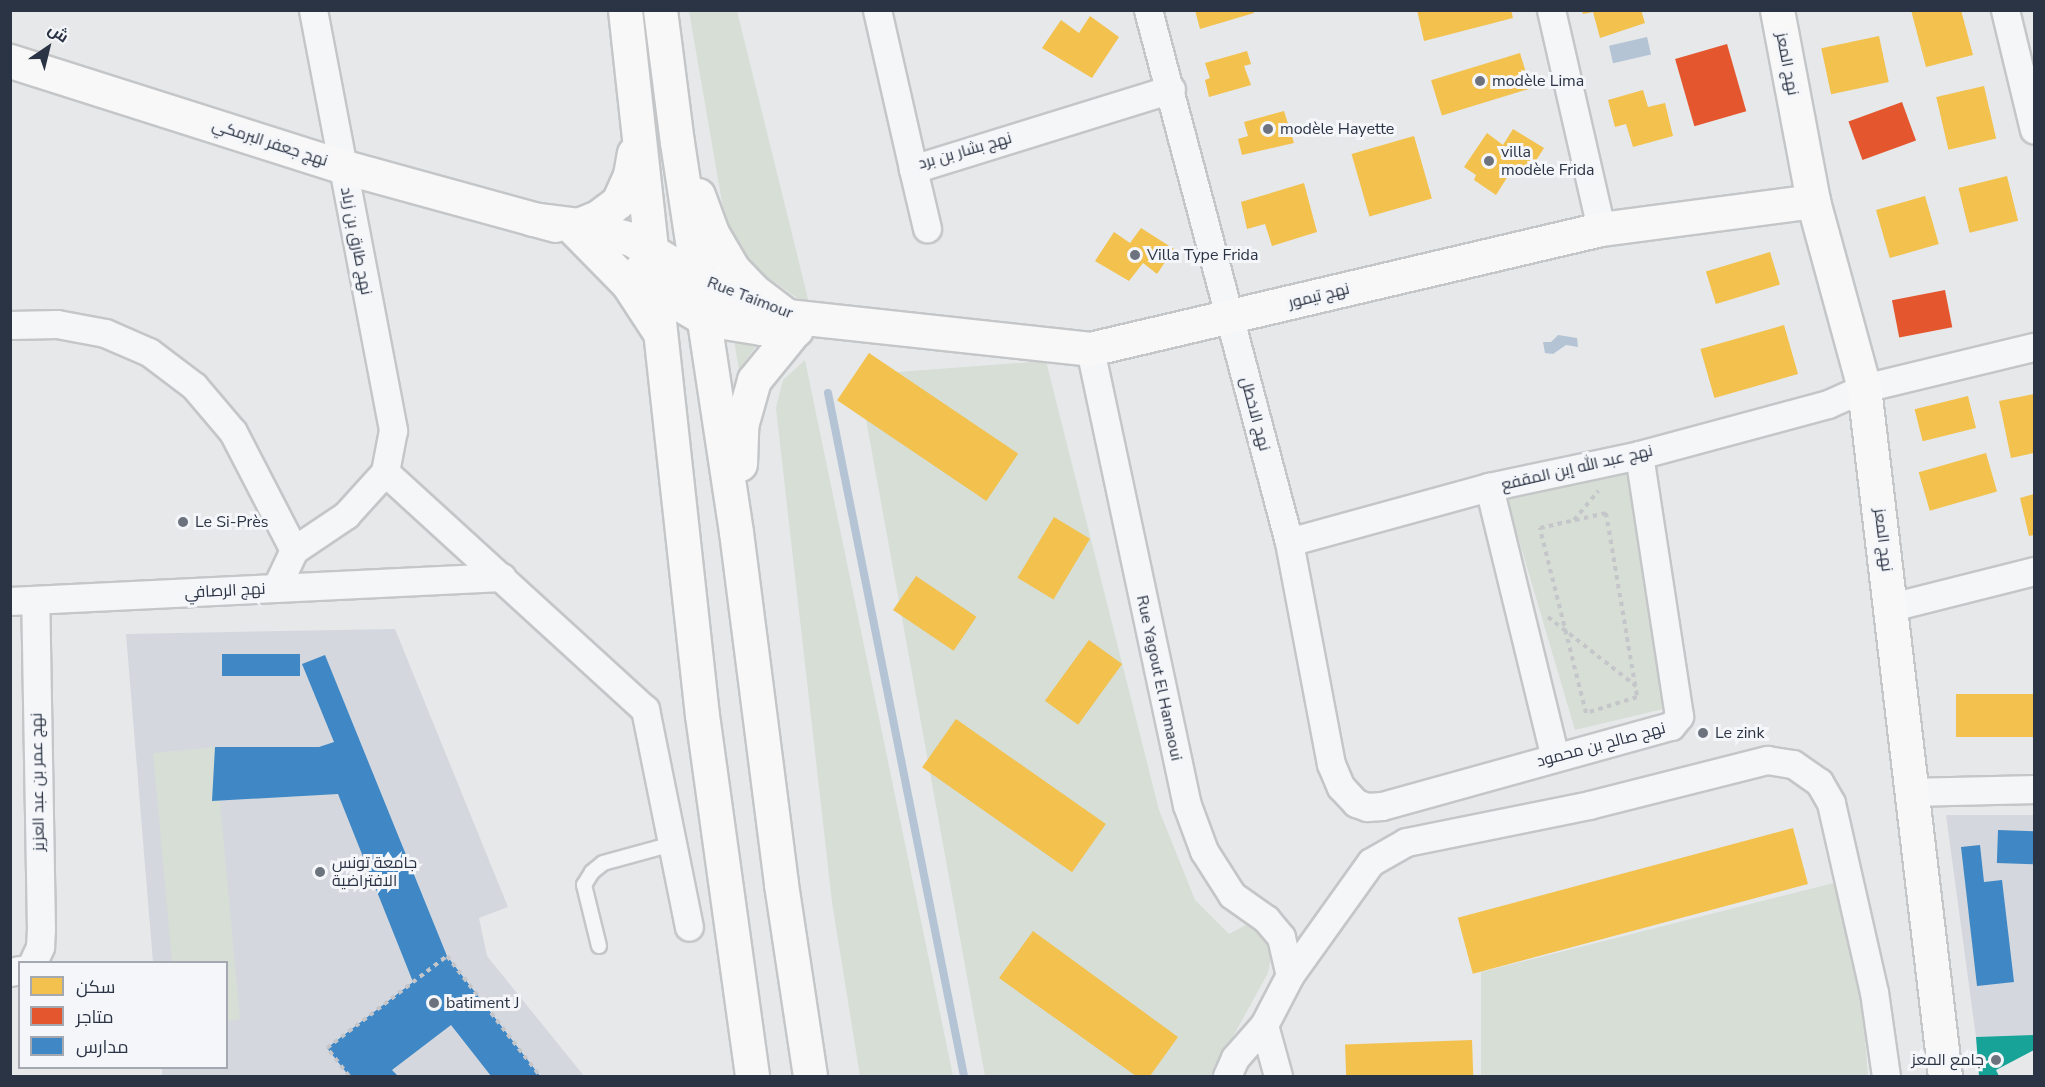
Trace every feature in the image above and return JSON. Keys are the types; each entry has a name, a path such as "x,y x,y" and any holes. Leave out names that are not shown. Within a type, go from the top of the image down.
{"main road":[{"path":"627,10 638,130 671,283 736,532 781,884 810,1077"},
{"path":"627,10 643,77 671,283 689,326 733,593 750,646"},
{"path":"660,10 698,279"},
{"name":"نهج المعز","path":"1778,11 1813,201 1864,388 1945,1077"},
{"name":"نهج جعفر البرمكي","path":"10,61 341,166 532,219 631,239 671,283"},
{"path":"638,130 630,175 618,202 598,217 577,227 628,284 660,333"},
{"path":"677,142 712,233 733,268 753,290 790,323 749,392 741,426 736,532"},
{"name":"نهج تيمور","path":"824,319 1090,350 1601,229 1813,201"},
{"name":"Rue Taimour","path":"671,283 698,279 790,323"},
{"path":"671,283 660,333 702,716 752,1077"},
{"name":"Rue Taimour","path":"671,283 790,323 824,319"}],"street":[{"name":"نهج طارق بن زياد","path":"313,10 393,430 385,472"},
{"name":"نهج بشار بن برد","path":"877,10 913,169 1171,89"},
{"name":"نهج الاخطل","path":"1148,10 1171,89 1289,543 1331,764 1341,787 1356,803 1367,807"},
{"path":"1551,10 1601,229"},
{"path":"2005,10 2034,130"},
{"path":"913,169 927,228"},
{"path":"10,325 57,324 105,333 149,352 194,386 233,432 294,550 346,515 385,472 645,709 689,927"},
{"name":"نهج عبد الله إبن المقفع","path":"1289,543 1489,487 1639,455 1828,404 1864,388 2034,347"},
{"name":"Rue Yagout El Hamaoui","path":"1090,350 1187,806 1204,851 1232,895 1266,919 1281,937 1290,975"},
{"name":"نهج صالح بن محمود","path":"1367,807 1382,806 1555,757 1648,734 1671,726 1679,716 1639,455"},
{"path":"1489,487 1555,757"},
{"name":"نهج الرصافي","path":"23,600 276,588 294,550"},
{"path":"1891,607 2034,571"},
{"path":"276,588 502,577"},
{"name":"نهج عمر بن عبد العزيز","path":"23,600 41,930 40,947 34,961"},
{"path":"1227,1077 1235,1058 1264,1025 1290,975 1371,862 1407,842 1589,804 1767,760 1793,764 1819,782 1831,803 1874,992 1886,1077"},
{"path":"1911,792 2034,789"},
{"path":"1264,1025 1278,1077"}],"lane":[{"path":"599,946 584,885 592,872 603,862 672,844"}],"path":[{"path":"1606,513 1637,697 1586,712 1566,631 1540,528 1606,513"},
{"path":"1516,592 1635,686"},
{"path":"349,1077 327,1048 447,956 540,1077"}],"shaded area":[{"path":"689,11 737,11 810,307 749,264 728,237"},
{"path":"733,335 761,339 739,370"},
{"path":"805,360 953,1076 860,1076 832,902 776,408 783,380"},
{"path":"1046,361 1159,810 1195,900 1229,934 1246,925 1262,932 1272,952 1268,973 1211,1076 985,1076 858,375"},
{"path":"1628,465 1667,708 1575,730 1506,496"},
{"name":"جامعة تونس الافتراضية","path":"395,629 508,907 479,918 487,956 584,1076 162,1076 162,1069 228,1069 228,961 153,961 126,634"},
{"path":"215,747 240,1019 228,1021 228,961 172,961 153,753"},
{"path":"1946,815 2034,815 2034,1036 1976,1037"},
{"path":"1834,883 1861,988 1868,1076 1481,1076 1481,972"}],"water":[{"path":"1647,37 1651,55 1613,63 1609,46"},
{"path":"1558,335 1577,338 1578,347 1566,345 1553,354 1545,353 1543,342 1551,342"}],"building: سكن":[{"path":"1195,10 1253,10 1254,13 1200,29"},
{"name":"modèle Lima","path":"1417,10 1511,10 1513,18 1424,41"},
{"path":"1582,10 1641,10 1645,23 1600,38 1593,12 1583,14"},
{"path":"1911,10 1961,10 1973,55 1926,67"},
{"path":"1090,16 1119,37 1092,78 1042,48 1061,20 1079,33"},
{"path":"1879,36 1889,82 1831,94 1821,48"},
{"name":"modèle Hayette","path":"1247,51 1251,64 1244,66 1251,85 1209,97 1205,80 1210,78 1205,63"},
{"name":"modèle Lima","path":"1520,53 1531,88 1442,116 1431,80"},
{"path":"1984,86 1996,139 1948,150 1936,97"},
{"path":"1643,90 1648,107 1665,103 1673,136 1633,147 1626,124 1615,127 1608,100"},
{"name":"modèle Hayette","path":"1284,111 1294,143 1242,155 1238,139 1248,136 1244,122"},
{"name":"villa modèle Frida","path":"1513,129 1544,148 1528,173 1515,165 1496,195 1474,180 1476,175 1464,167 1487,133 1503,145"},
{"path":"1414,136 1432,198 1369,216 1352,154"},
{"path":"2007,176 2018,221 1970,233 1958,188"},
{"path":"1304,183 1317,232 1272,246 1265,224 1247,229 1241,202"},
{"path":"1925,196 1939,244 1890,258 1876,210"},
{"name":"Villa Type Frida","path":"1141,228 1174,249 1157,274 1143,263 1129,281 1095,261 1114,232 1130,243"},
{"path":"1770,252 1780,285 1716,304 1706,272"},
{"path":"1784,325 1798,374 1714,398 1700,349"},
{"path":"869,353 1018,454 986,501 837,400"},
{"path":"2034,394 2034,453 2011,458 1999,401"},
{"path":"1968,396 1976,428 1923,441 1915,409"},
{"path":"1986,453 1997,491 1930,511 1919,472"},
{"path":"2034,494 2034,535 2029,536 2020,498"},
{"path":"1054,517 1090,539 1053,599 1017,578"},
{"path":"916,576 977,617 954,651 893,610"},
{"path":"1089,640 1122,664 1078,725 1045,701"},
{"path":"1956,694 2034,694 2034,737 1956,737"},
{"path":"956,719 1106,824 1072,872 922,767"},
{"path":"1793,828 1808,884 1473,974 1458,918"},
{"path":"1033,931 1178,1037 1150,1076 1136,1076 999,978"},
{"path":"1472,1040 1473,1076 1346,1076 1345,1044"}],"building: متاجر":[{"path":"1727,44 1746,111 1694,126 1675,59"},
{"path":"1902,102 1916,141 1862,160 1848,121"},
{"path":"1945,290 1952,327 1899,338 1892,300"}],"building: مدارس":[{"path":"222,654 300,654 300,676 222,676"},
{"path":"325,655 447,956 540,1076 491,1076 451,1025 392,1070 398,1076 349,1076 327,1048 413,982 338,794 212,801 215,747 319,747 334,742 302,664"},
{"path":"1998,830 2034,831 2033,864 1997,863"},
{"path":"1980,845 1984,882 2002,880 2014,982 1977,986 1961,847"}],"building: مرافق عامة":[{"name":"جامع المعز","path":"2034,1035 2034,1050 1996,1070 1999,1076 1979,1076 1976,1037"}],"waterway":[{"path":"828,393 964,1076"}],"place":[{"name":"modèle Lima","path":"1480,81"},
{"name":"modèle Hayette","path":"1268,129"},
{"name":"villa modèle Frida","path":"1489,161"},
{"name":"Villa Type Frida","path":"1135,255"},
{"name":"Le Si-Près","path":"183,522"},
{"name":"Le zink","path":"1703,733"},
{"name":"جامعة تونس الافتراضية","path":"320,872"},
{"name":"batiment J","path":"434,1003"},
{"name":"جامع المعز","path":"1996,1060"}]}
